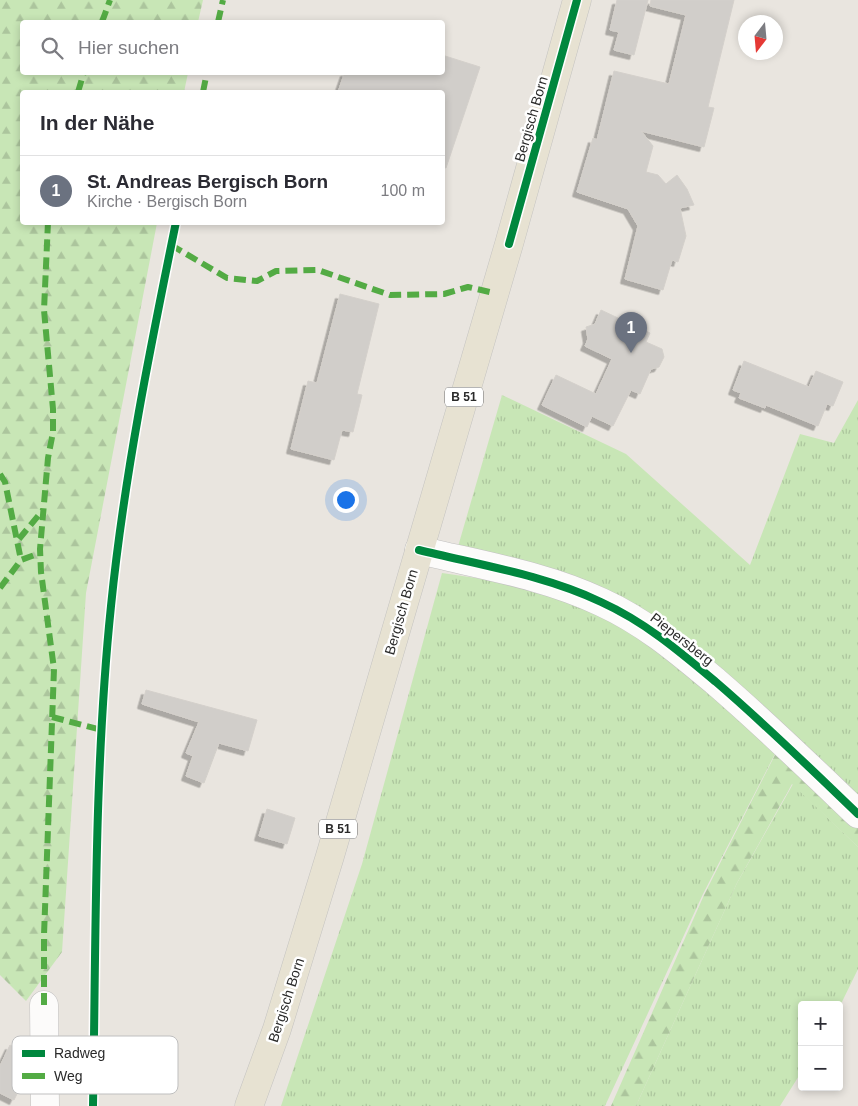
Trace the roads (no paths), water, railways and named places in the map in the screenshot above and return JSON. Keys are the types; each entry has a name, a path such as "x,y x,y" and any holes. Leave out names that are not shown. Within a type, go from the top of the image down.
{"main road":[{"name":"Bergisch Born","path":"249,1106 298,964 509,244 577,0"}],"street":[{"name":"Piepersberg","path":"419,550 532,578 571,590 634,619 666,640 753,714 858,814"},
{"path":"44,1005 44,1036"}],"place":[{"name":"St. Andreas Bergisch Born","path":"631,353"}]}
